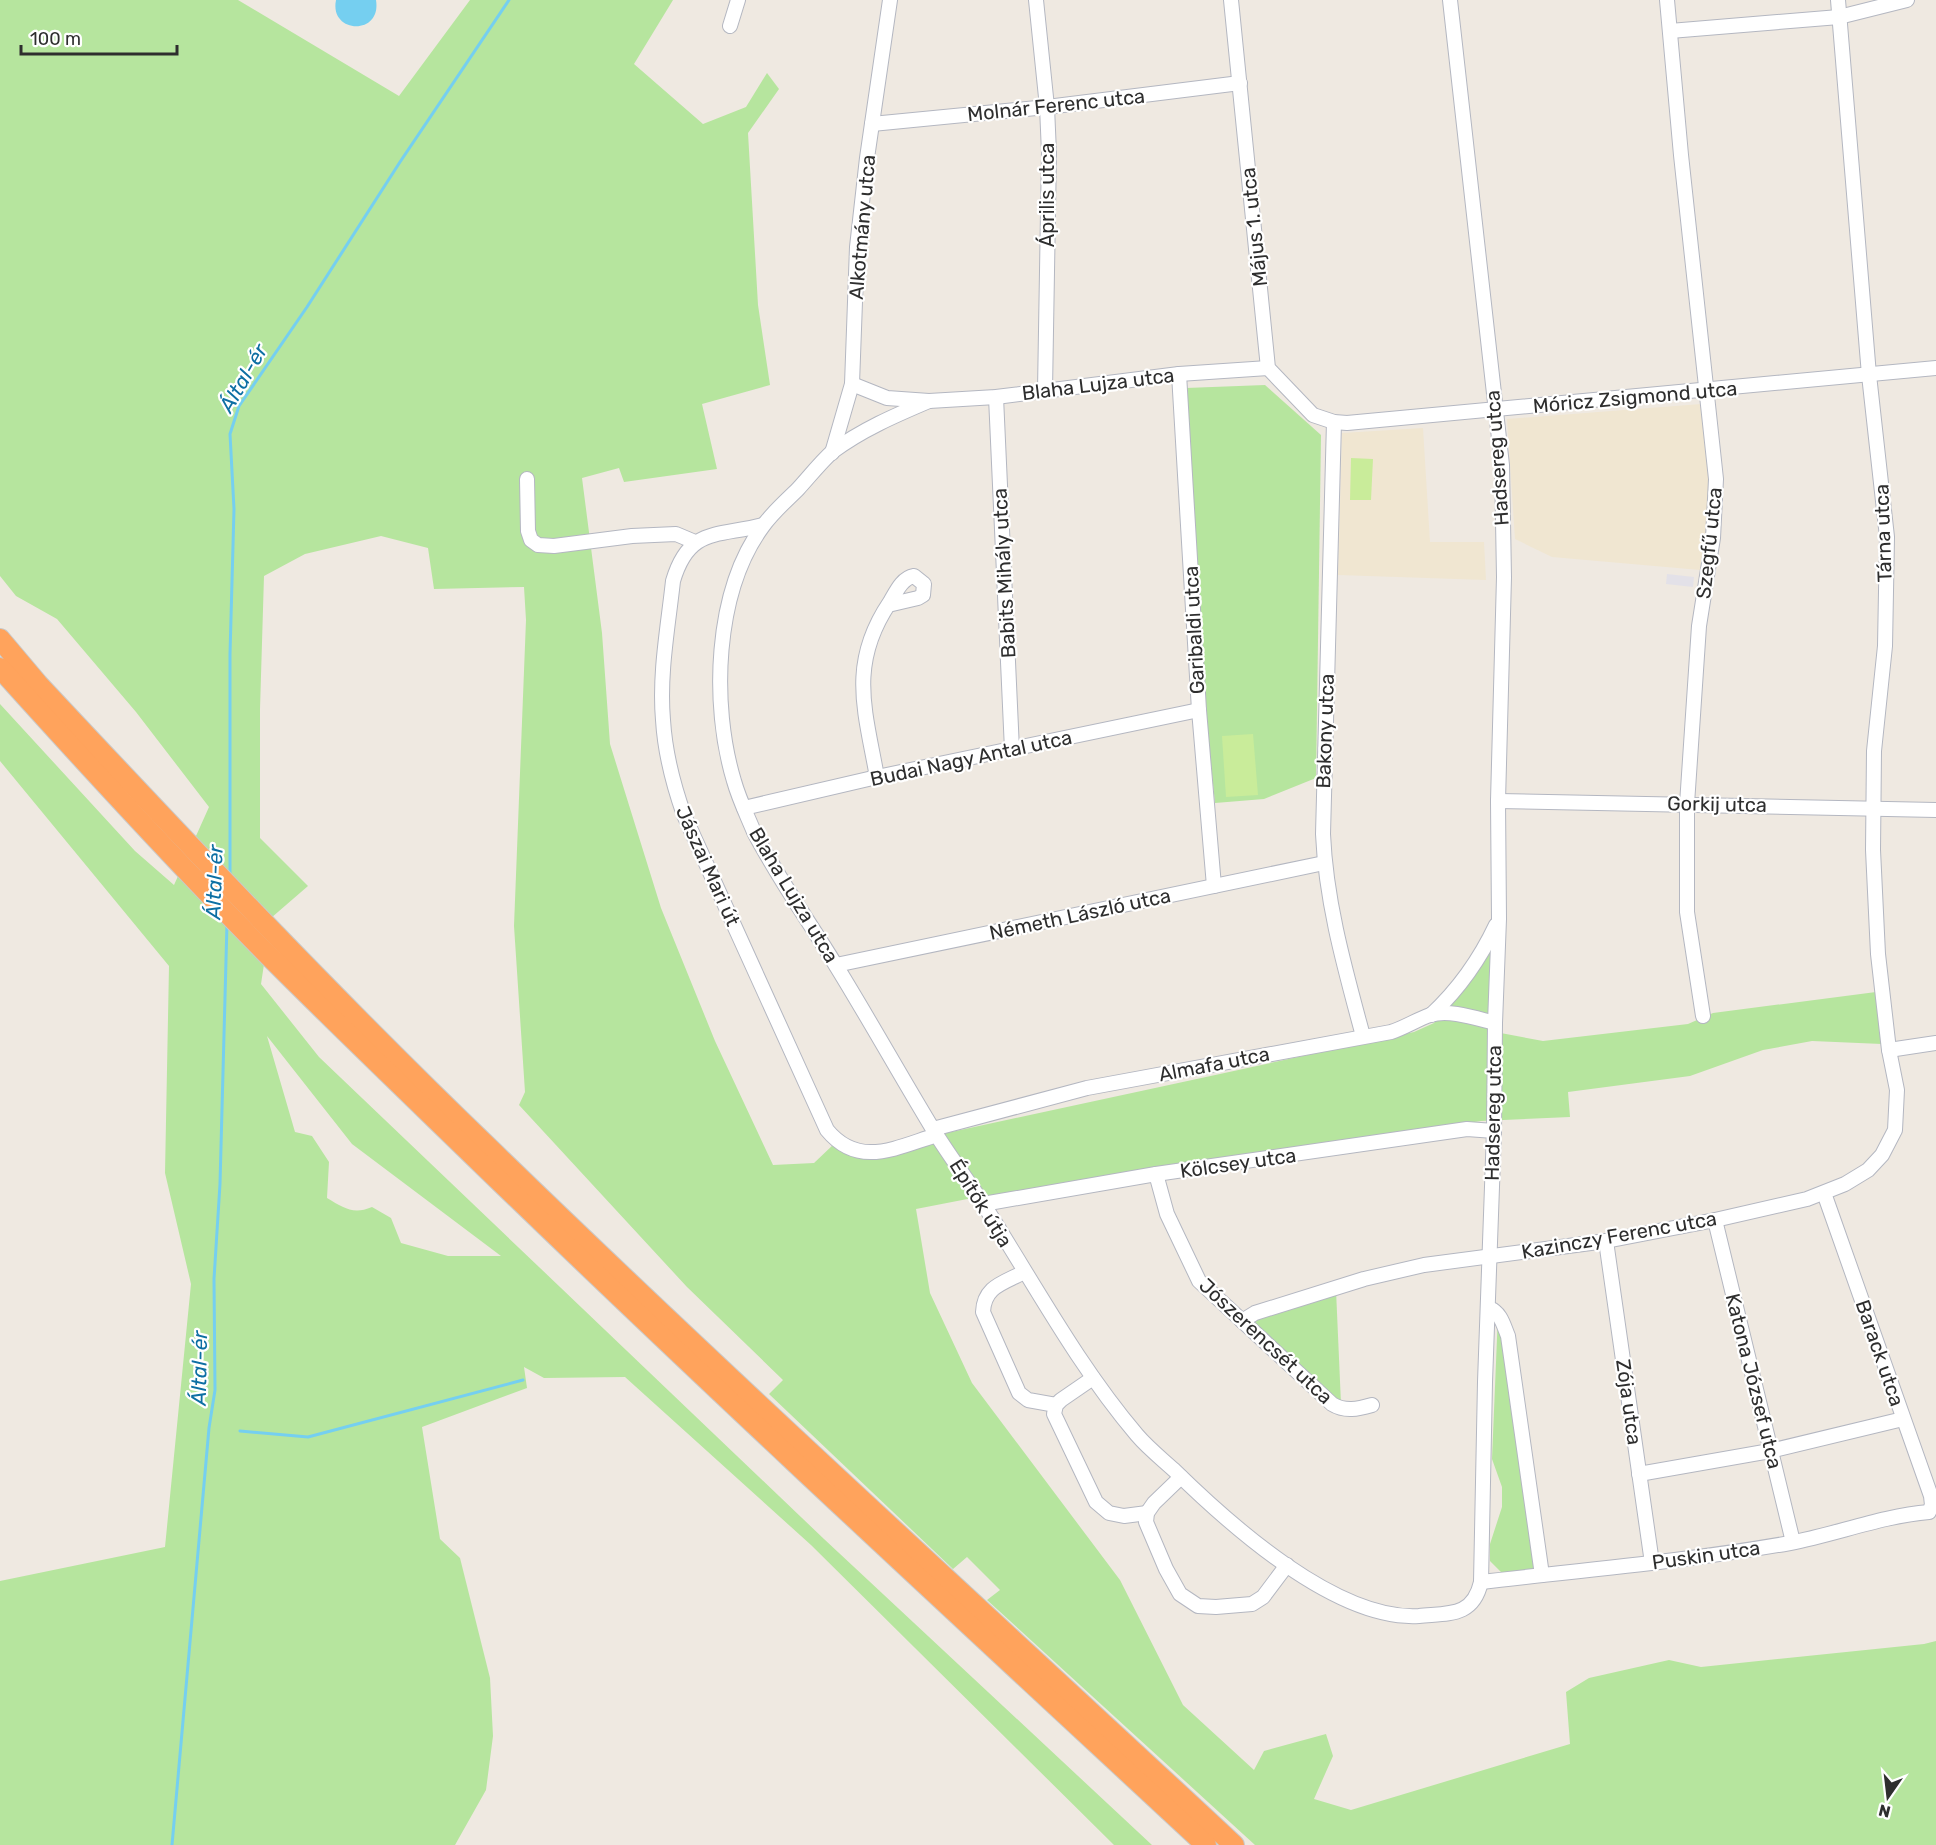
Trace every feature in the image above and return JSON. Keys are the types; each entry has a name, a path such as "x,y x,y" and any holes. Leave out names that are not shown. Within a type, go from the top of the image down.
{"highway":[{"path":"0,639 38,684 171,823 277,950 621,1299 1206,1845"},
{"path":"0,668 167,849 1234,1845"}],"street":[{"path":"730,26 738,0"},
{"name":"Alkotmány utca","path":"832,453 852,384 857,247 890,0"},
{"name":"Április utca","path":"1036,0 1047,107 1045,390"},
{"name":"Május 1. utca","path":"1231,0 1268,368"},
{"name":"Hadsereg utca","path":"1450,0 1502,465 1504,577 1498,801 1499,919 1479,1588"},
{"name":"Szegfű utca","path":"1667,0 1682,167 1716,478 1713,538 1699,626 1687,804 1687,912 1703,1016"},
{"name":"Tárna utca","path":"1838,0 1869,375 1887,537 1885,646 1874,751 1874,808 1875,916 1889,1050"},
{"path":"1670,31 1839,17 1906,0"},
{"name":"Molnár Ferenc utca","path":"872,124 1047,107 1240,83"},
{"path":"1268,368 1313,415 1334,422"},
{"name":"Blaha Lujza utca","path":"852,384 887,398 929,401 996,397 1179,374 1268,368"},
{"name":"Móricz Zsigmond utca","path":"1334,422 1347,423 1495,410 1936,368"},
{"name":"Garibaldi utca","path":"1179,374 1198,710 1214,886"},
{"name":"Babits Mihály utca","path":"996,397 1012,750"},
{"name":"Blaha Lujza utca","path":"929,401 869,429 832,453 763,525 748,551 725,620 721,649 720,700 734,782 766,855 836,965 935,1132"},
{"name":"Bakony utca","path":"1334,422 1324,863 1339,944 1363,1036"},
{"path":"526,479 528,531 531,540 538,545 554,546 632,536 676,534 695,542 721,533 763,525"},
{"name":"Jászai Mari út","path":"695,542 683,555 673,581 663,684 662,719 666,752 684,815 827,1130 846,1148 869,1154 879,1153 935,1132"},
{"path":"877,777 862,680 868,643 874,627 888,605"},
{"name":"Budai Nagy Antal utca","path":"744,808 877,777 1198,710"},
{"name":"Gorkij utca","path":"1498,801 1936,810"},
{"name":"Németh László utca","path":"836,965 1324,863"},
{"name":"Hadsereg utca","path":"1431,1015 1473,968 1499,919"},
{"name":"Almafa utca","path":"935,1132 1087,1088 1391,1032 1408,1027 1431,1015 1457,1014 1495,1023"},
{"path":"1889,1050 1936,1043"},
{"name":"Kazinczy Ferenc utca","path":"1242,1322 1255,1313 1364,1280 1424,1265 1606,1241 1715,1220 1824,1194 1868,1170 1882,1155 1895,1130 1897,1090 1889,1050"},
{"name":"Kölcsey utca","path":"983,1204 1156,1174 1467,1129 1494,1131"},
{"name":"Építők útja","path":"935,1132 983,1204 1047,1310 1139,1437 1241,1532 1287,1565 1355,1604 1382,1613 1410,1616 1456,1612 1468,1608 1479,1588"},
{"name":"Jószerencsét utca","path":"1156,1174 1167,1214 1199,1281 1332,1404 1338,1408 1356,1409 1372,1405"},
{"name":"Barack utca","path":"1824,1194 1931,1496 1932,1506 1929,1512"},
{"name":"Katona József utca","path":"1715,1220 1793,1542"},
{"name":"Zója utca","path":"1606,1241 1652,1563"},
{"path":"1024,1272 990,1290 984,1300 983,1312 1019,1393 1028,1400 1056,1405"},
{"path":"1489,1308 1496,1311 1501,1318 1508,1336 1542,1575"},
{"path":"1094,1377 1056,1405 1054,1414 1096,1502 1109,1513 1124,1516 1147,1513"},
{"path":"1639,1474 1770,1451 1903,1419"},
{"path":"1181,1477 1147,1513 1146,1522 1166,1569 1180,1594 1198,1606 1252,1604 1263,1597 1287,1565"},
{"name":"Puskin utca","path":"1479,1588 1542,1575 1652,1563 1793,1542 1904,1514 1929,1512"}],"shaded area":[{"path":"1701,404 1710,479 1707,539 1700,570 1552,557 1515,539 1507,419"},
{"path":"1423,428 1430,542 1484,542 1486,580 1338,575 1342,433"},
{"path":"1667,574 1694,577 1693,587 1666,584"}],"green space":[{"path":"0,0 238,0 399,96 470,0 673,0 634,64 703,124 746,107 767,73 779,89 748,133 758,305 770,385 702,404 717,469 624,482 619,468 582,478 602,633 610,744 661,908 715,1041 773,1165 814,1163 834,1144 859,1154 1414,1032 1434,1023 1489,952 1493,955 1490,1031 1543,1041 1688,1024 1713,1013 1876,992 1882,1044 1812,1041 1763,1050 1690,1076 1568,1092 1570,1117 1481,1121 998,1196 988,1195 916,1209 930,1293 972,1383 1120,1580 1183,1705 1254,1770 1264,1751 1326,1734 1333,1756 1314,1799 1351,1810 1570,1744 1566,1692 1589,1678 1669,1660 1701,1667 1936,1641 1936,1845 1255,1845 987,1600 1000,1590 967,1557 953,1569 769,1394 783,1380 687,1287 519,1105 525,1092 514,926 526,620 524,587 434,589 428,548 381,536 305,554 264,576 260,709 260,838 308,886 271,918 261,984 319,1057 824,1539 1152,1845 1114,1845 811,1545 625,1377 544,1378 524,1367 527,1388 422,1427 440,1539 460,1558 490,1678 493,1736 486,1790 455,1845 0,1845 0,1581 165,1547 191,1284 165,1173 169,966 0,761 0,704 135,851 174,885 209,807 136,712 57,619 16,596 0,576","holes":["267,1036 352,1144 501,1256 448,1256 401,1243 391,1218 372,1207 354,1210 327,1198 329,1162 312,1136 295,1132"]},
{"path":"1265,385 1321,435 1316,778 1264,799 1215,803 1208,735 1186,388"},
{"path":"1351,458 1373,459 1371,500 1350,500"},
{"path":"1253,734 1258,795 1226,797 1222,736"},
{"path":"1336,1290 1341,1404 1249,1322"},
{"path":"1498,1314 1504,1337 1536,1569 1504,1575 1490,1561 1490,1544 1502,1507 1502,1487 1492,1459"}],"water":[{"path":"336,0 376,0 376,12 364,25 347,24 340,19 336,11"}],"waterway":[{"name":"Által-ér","path":"230,875 230,654 234,509 230,434 239,406 307,307 400,162 509,0"},
{"name":"Által-ér","path":"172,1845 209,1428 215,1390 214,1279 220,1184 227,923"},
{"path":"240,1431 308,1437 523,1380"}]}
